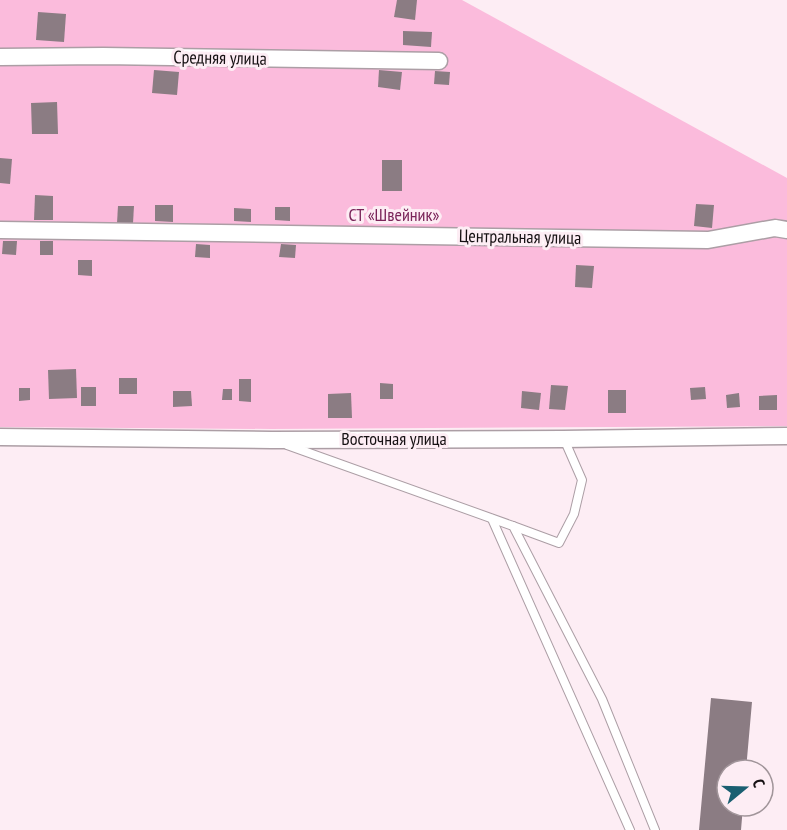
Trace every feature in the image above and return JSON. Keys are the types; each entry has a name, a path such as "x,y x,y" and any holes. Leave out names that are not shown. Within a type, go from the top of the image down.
{"street":[{"name":"Средняя улица","path":"0,57 103,56 439,61"},
{"name":"Центральная улица","path":"0,230 708,240 776,228 787,230"},
{"name":"Восточная улица","path":"0,437 272,440 787,436"}],"lane":[{"path":"272,440 558,543 574,514 582,480 563,439"},
{"path":"492,519 630,830"},
{"path":"513,526 602,699 655,830"}],"green space":[{"name":"СТ «Швейник»","path":"0,0 462,0 787,178 787,426 271,429 0,427"}],"building":[{"path":"397,0 417,0 415,20 394,17"},
{"path":"38,12 66,14 64,42 36,40"},
{"path":"403,31 432,32 431,47 403,45"},
{"path":"154,70 179,72 177,95 152,93"},
{"path":"379,70 402,72 400,90 378,87"},
{"path":"435,71 450,72 449,85 434,84"},
{"path":"57,102 58,134 32,134 31,103"},
{"path":"0,158 12,159 10,184 0,183"},
{"path":"382,160 402,160 402,191 382,191"},
{"path":"35,195 53,196 53,220 34,220"},
{"path":"696,204 714,205 712,228 694,226"},
{"path":"155,205 173,205 173,222 155,221"},
{"path":"118,206 134,206 133,223 117,223"},
{"path":"275,207 290,207 290,221 275,220"},
{"path":"234,208 251,209 251,222 234,221"},
{"path":"3,241 17,241 16,255 2,254"},
{"path":"40,241 53,241 53,255 40,255"},
{"path":"196,244 210,245 210,258 195,257"},
{"path":"281,244 296,245 295,258 279,257"},
{"path":"78,260 92,260 92,276 78,275"},
{"path":"576,265 594,266 592,288 575,287"},
{"path":"76,369 77,398 49,399 48,370"},
{"path":"119,378 137,378 137,394 119,394"},
{"path":"239,379 251,379 251,402 239,401"},
{"path":"380,383 393,384 393,399 380,399"},
{"path":"551,385 568,386 565,410 549,409"},
{"path":"81,387 96,387 96,406 81,406"},
{"path":"705,387 706,399 691,400 690,388"},
{"path":"19,388 30,388 30,400 19,401"},
{"path":"223,389 232,389 232,400 222,400"},
{"path":"608,390 626,390 626,413 608,413"},
{"path":"173,391 191,391 192,406 173,407"},
{"path":"522,391 541,393 539,410 521,408"},
{"path":"351,393 352,418 328,418 328,394"},
{"path":"739,393 740,407 727,408 726,395"},
{"path":"777,395 777,410 759,410 759,396"},
{"path":"711,698 752,702 747,758 715,758 715,818 742,818 741,830 699,830"}]}
